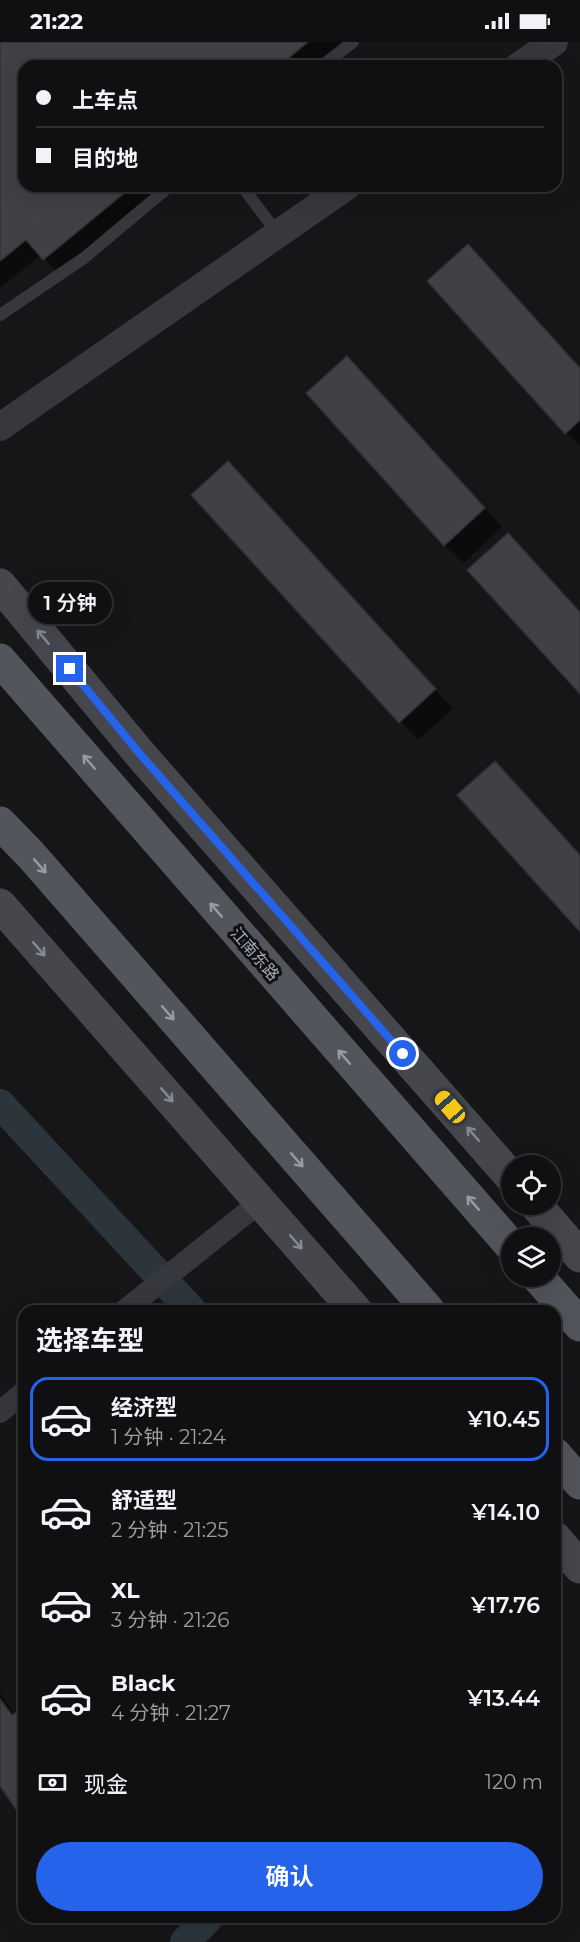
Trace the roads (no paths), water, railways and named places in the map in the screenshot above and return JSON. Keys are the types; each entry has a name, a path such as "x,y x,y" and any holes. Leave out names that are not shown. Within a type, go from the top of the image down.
{"main road":[{"path":"0,585 140,754 501,1165"},
{"name":"江南东路","path":"0,660 501,1234"},
{"path":"0,823 39,864 424,1305"},
{"path":"0,905 351,1305"},
{"path":"545,1215 580,1256"},
{"path":"547,1287 580,1325"},
{"path":"561,1462 580,1483"},
{"path":"561,1545 580,1567"}],"street":[{"path":"528,60 554,42"},
{"path":"0,427 338,192"},
{"path":"131,1305 260,1202"},
{"path":"0,1412 18,1397"}],"lane":[{"path":"330,60 353,42"},
{"path":"0,315 84,258 163,192"},
{"path":"246,192 278,234"}],"waterway":[{"path":"0,1104 186,1305"},
{"path":"185,1942 203,1923"}]}
